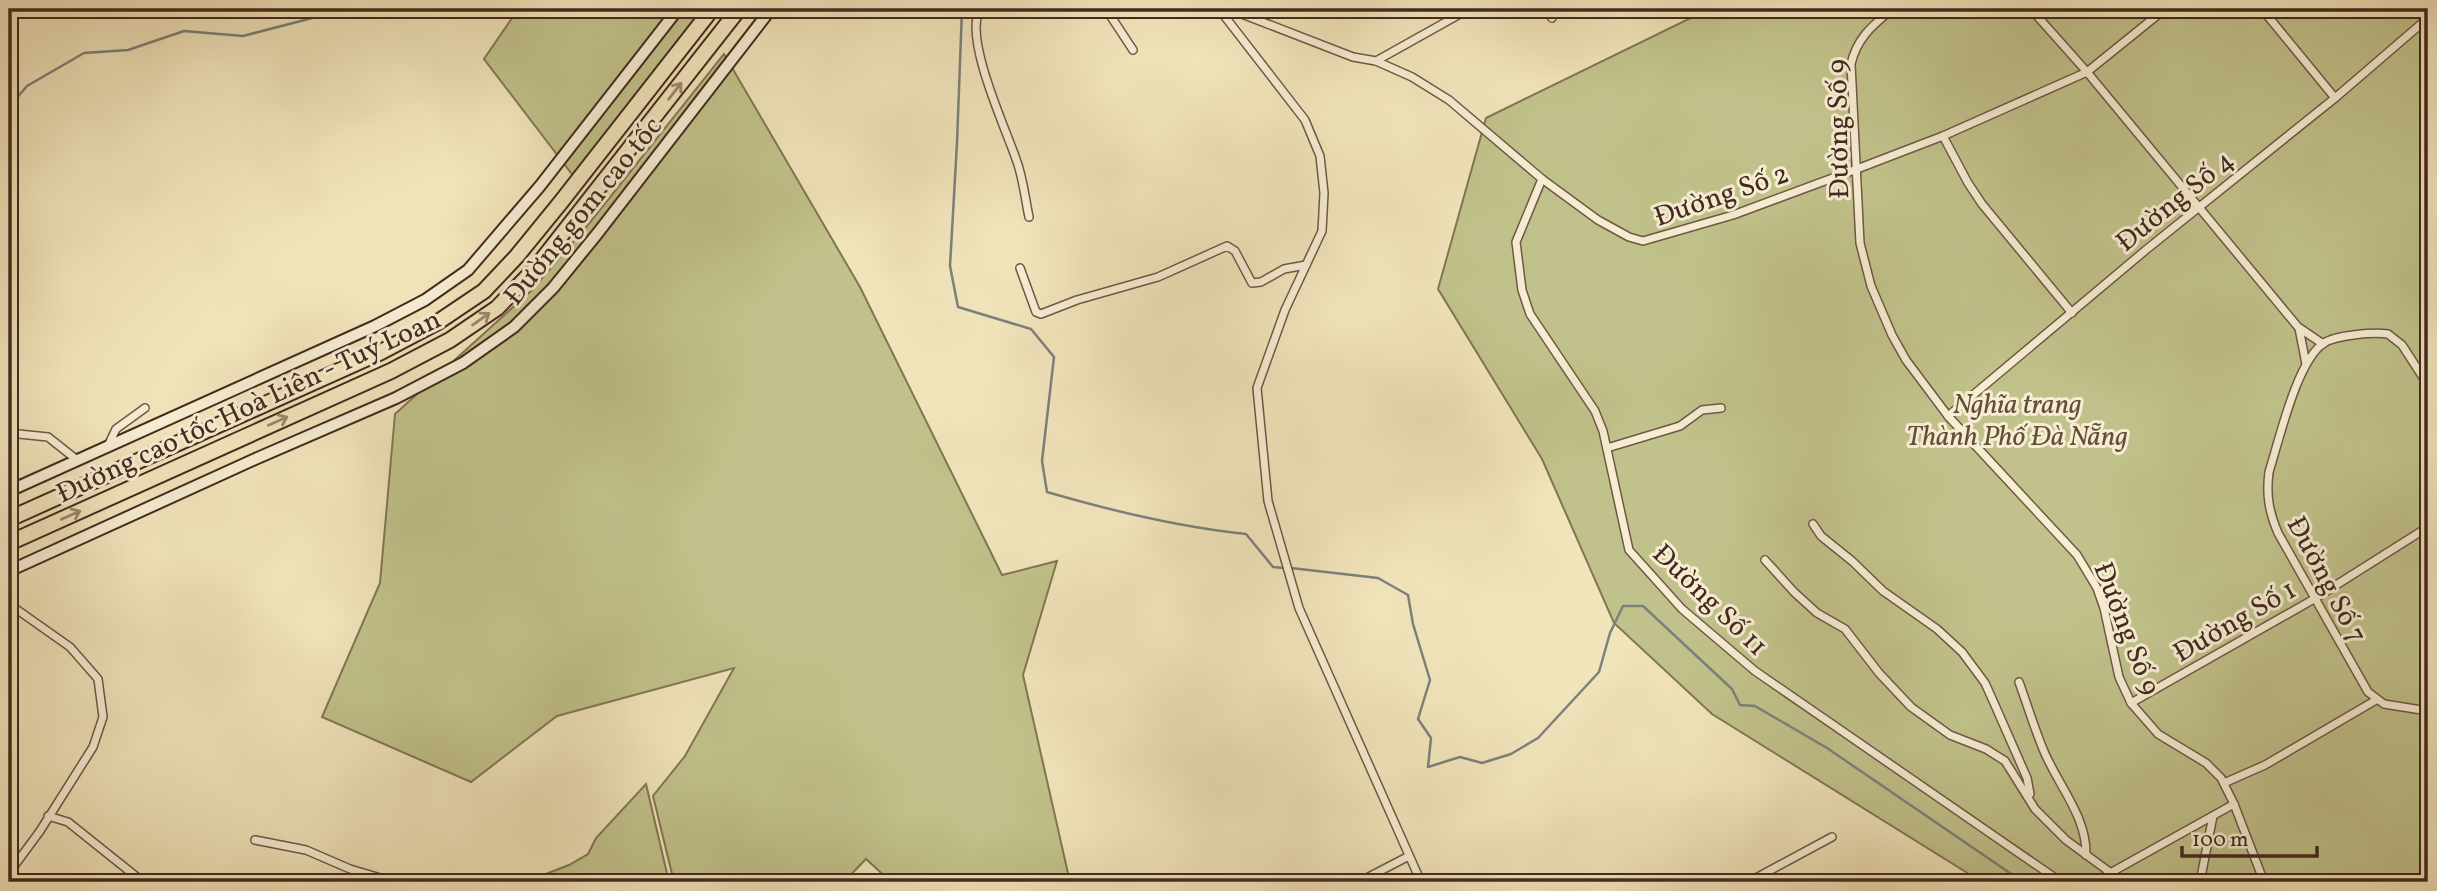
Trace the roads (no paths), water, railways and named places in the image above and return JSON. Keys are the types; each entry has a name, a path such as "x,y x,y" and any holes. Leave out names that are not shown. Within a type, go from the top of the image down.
{"highway":[{"name":"Đường cao tốc Hoà Liên - Tuý Loan","path":"9,519 381,352 438,322 484,291 561,202 712,9"},
{"name":"Đường cao tốc Hoà Liên - Tuý Loan","path":"9,543 391,371 450,340 497,308 560,238 739,9"}],"main road":[{"name":"Đường gom cao tốc","path":"9,491 375,326 425,300 468,270 540,186 678,9"},
{"name":"Đường gom cao tốc","path":"9,571 396,398 463,363 514,327 553,288 597,234 771,9"}],"street":[{"path":"988,9 978,14 975,28 992,99 1019,168 1029,217"},
{"path":"1106,9 1133,50"},
{"path":"1219,9 1305,120 1320,156 1324,193 1322,232 1285,310 1257,388 1268,501 1304,620 1421,882"},
{"name":"Đường Số 2","path":"1228,9 1353,57 1376,61 1412,77 1449,100 1542,180 1598,220 1643,242 1733,215 1857,169 2087,72 2165,9"},
{"path":"1376,61 1469,9"},
{"path":"1545,9 1552,18"},
{"name":"Đường Số 9","path":"1892,9 1864,33 1854,50 1851,64 1860,243 1871,286 1906,360 1948,416 2077,555 2104,608 2119,677 2131,703 2158,734 2206,763 2224,783 2263,882"},
{"path":"2031,9 2087,72 2298,327 2323,344 2340,338 2388,334 2402,345 2428,385"},
{"path":"2262,9 2335,98"},
{"name":"Đường Số 4","path":"1948,416 2199,207 2335,98 2428,18"},
{"path":"1943,135 1982,204 2072,313"},
{"name":"Đường Số 11","path":"1542,180 1516,242 1522,290 1530,314 1595,411 1606,447 1629,551 1682,609 1768,681 2061,882"},
{"path":"1020,268 1036,312 1041,314 1077,300 1158,277 1227,246 1235,251 1252,283 1261,282 1284,269 1306,265"},
{"path":"2298,327 2306,364"},
{"name":"Đường Số 7","path":"2323,344 2306,364 2296,386 2269,472 2267,500 2278,533 2361,683 2376,700"},
{"path":"108,446 116,429 145,408"},
{"path":"1606,447 1680,426 1702,410 1721,408"},
{"path":"9,433 48,437 77,460"},
{"path":"1813,524 1821,536 1852,561 1882,591 1937,629 1962,652 1985,683 2027,778 2031,801"},
{"name":"Đường Số 1","path":"2131,703 2314,599 2428,527"},
{"path":"1765,560 1817,613 1845,629 1911,707 1950,735 2005,761 2035,809 2066,840 2111,873"},
{"path":"9,604 70,647 98,680 103,717 93,747 40,831 9,873"},
{"path":"2019,682 2043,751 2080,819 2087,839 2086,855"},
{"path":"2224,783 2266,765 2376,700 2392,706 2428,711"},
{"path":"2094,882 2234,804"},
{"path":"48,816 68,822 143,882"},
{"path":"2200,882 2213,816"},
{"path":"1754,882 1756,878 1832,837"},
{"path":"255,841 306,850 350,869 394,882"},
{"path":"1359,882 1409,856"}],"waterway":[{"path":"9,107 27,86 84,53 128,50 184,31 243,36 347,9"},
{"path":"962,9 950,266 958,307 1031,329 1054,357 1042,461 1047,492 1145,518 1246,534 1273,567 1284,568"},
{"path":"1291,568 1378,578 1408,595 1413,624 1430,680 1418,719 1431,738 1428,767 1460,757 1482,763 1511,754 1538,738 1599,672 1610,633 1623,606 1643,606 1732,689 1740,705 1755,706 1827,748 2023,882"}],"park label":[{"name":"Nghĩa trang Thành Phố Đà Nẵng","path":"2017,419"}]}
